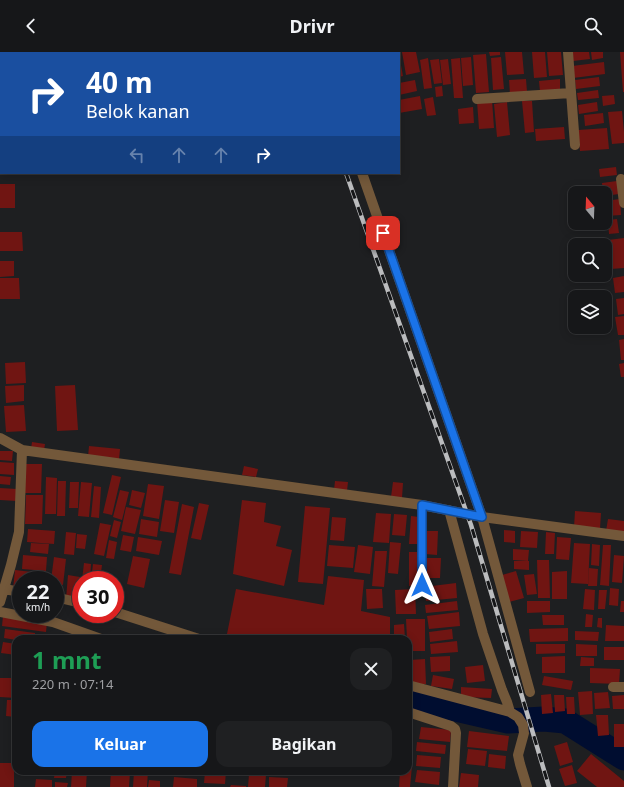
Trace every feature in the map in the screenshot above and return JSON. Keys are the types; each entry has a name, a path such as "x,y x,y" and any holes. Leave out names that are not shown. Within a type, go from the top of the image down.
{"street":[{"path":"568,52 575,145"},
{"path":"477,99 571,92"},
{"path":"362,174 482,517 530,692"},
{"path":"621,180 624,203"},
{"path":"0,431 0,438 22,450 422,505 482,517 624,536"},
{"path":"12,593 2,595 19,532 22,450"},
{"path":"422,505 422,585"},
{"path":"449,510 483,634 502,690 524,733 518,755 527,787"},
{"path":"0,612 53,622 90,635"},
{"path":"124,615 187,635"},
{"path":"412,686 517,718"},
{"path":"613,687 624,687"},
{"path":"412,713 451,726 455,729 453,787"}],"building":[{"path":"402,52 416,52 420,72 406,75"},
{"path":"489,52 500,52 500,55 490,56"},
{"path":"505,52 522,52 524,74 507,75"},
{"path":"532,52 545,52 547,77 534,78"},
{"path":"547,52 561,52 563,75 549,76"},
{"path":"572,52 589,52 590,59 573,61"},
{"path":"591,52 603,52 603,58 592,60"},
{"path":"620,52 624,52 624,92 623,92"},
{"path":"486,54 489,92 476,93 473,55"},
{"path":"471,57 473,85 463,86 461,58"},
{"path":"501,57 504,89 493,90 491,58"},
{"path":"428,58 432,88 424,89 420,60"},
{"path":"460,58 463,98 454,98 451,59"},
{"path":"439,59 442,83 434,84 430,60"},
{"path":"448,59 451,84 443,85 440,60"},
{"path":"400,60 403,76 400,77"},
{"path":"604,62 605,74 573,78 572,66"},
{"path":"599,77 600,86 576,89 575,80"},
{"path":"526,79 527,92 510,94 509,80"},
{"path":"560,79 560,90 540,92 539,81"},
{"path":"415,80 417,91 400,95 400,83"},
{"path":"442,86 443,96 436,97 435,87"},
{"path":"598,90 599,98 578,100 577,93"},
{"path":"614,95 615,104 603,106 602,96"},
{"path":"420,96 422,109 400,113 400,100"},
{"path":"433,97 436,115 427,116 424,99"},
{"path":"492,100 494,128 479,129 477,101"},
{"path":"522,101 532,101 534,132 525,133"},
{"path":"507,102 510,135 497,137 494,104"},
{"path":"597,102 598,111 579,114 578,105"},
{"path":"473,107 474,123 459,124 458,109"},
{"path":"622,111 624,143 612,144 608,112"},
{"path":"603,113 604,123 585,126 584,115"},
{"path":"564,127 565,139 536,141 535,129"},
{"path":"607,128 609,149 580,151 578,130"},
{"path":"616,167 617,175 600,177 599,169"},
{"path":"617,181 619,194 612,195 612,186 602,186 602,183"},
{"path":"0,184 15,184 15,208 0,208"},
{"path":"620,199 621,215 612,216 612,200"},
{"path":"617,219 619,233 609,234 609,230 612,230 612,220"},
{"path":"0,232 22,232 23,251 0,251"},
{"path":"624,238 624,268 612,269 612,240"},
{"path":"0,261 14,261 14,276 0,277"},
{"path":"624,276 624,292 615,293 613,278"},
{"path":"0,278 19,278 20,299 0,299"},
{"path":"624,298 624,314 618,315 616,299"},
{"path":"624,316 624,335 618,335 615,317"},
{"path":"624,339 624,360 621,360 619,340"},
{"path":"25,362 26,383 6,384 5,363"},
{"path":"624,363 624,377 621,377 619,364"},
{"path":"24,385 24,401 6,403 5,386"},
{"path":"75,385 78,430 57,431 55,386"},
{"path":"24,405 26,431 6,432 4,406"},
{"path":"32,442 45,444 44,451 31,449"},
{"path":"89,446 120,449 119,460 88,457"},
{"path":"0,451 13,451 12,461 0,460"},
{"path":"0,462 14,463 14,475 0,474"},
{"path":"24,464 42,464 41,493 24,493"},
{"path":"244,466 258,469 256,477 242,475"},
{"path":"112,475 121,477 112,515 103,513"},
{"path":"0,476 11,477 10,485 0,484"},
{"path":"46,477 57,478 56,514 45,514"},
{"path":"58,481 66,481 65,516 57,516"},
{"path":"335,481 348,482 347,491 334,490"},
{"path":"70,482 79,482 78,508 69,508"},
{"path":"81,482 92,483 89,517 78,516"},
{"path":"393,482 403,483 402,498 391,497"},
{"path":"148,484 164,486 159,519 143,516"},
{"path":"94,486 101,487 99,518 91,517"},
{"path":"0,488 17,489 17,501 0,500"},
{"path":"120,490 129,492 122,520 113,517"},
{"path":"132,490 145,493 141,508 129,505"},
{"path":"26,495 43,495 42,524 25,524"},
{"path":"165,500 179,502 174,533 160,531"},
{"path":"242,500 266,503 264,522 281,526 276,546 292,550 284,586 233,574"},
{"path":"199,503 209,505 201,540 191,538"},
{"path":"182,504 194,507 181,575 169,573"},
{"path":"305,506 330,508 323,584 298,582"},
{"path":"126,507 141,510 135,534 121,531"},
{"path":"575,511 601,513 600,529 574,527"},
{"path":"376,513 391,514 389,543 373,542"},
{"path":"394,514 407,515 405,536 392,535"},
{"path":"411,516 419,517 417,544 409,544"},
{"path":"332,517 346,518 344,541 330,540"},
{"path":"141,519 159,522 157,537 139,534"},
{"path":"608,519 624,521 624,534 606,531"},
{"path":"114,520 121,522 117,538 110,536"},
{"path":"100,523 111,525 104,556 94,554"},
{"path":"28,529 55,531 54,544 27,542"},
{"path":"504,530 515,531 515,543 504,542"},
{"path":"425,531 438,531 437,555 425,554"},
{"path":"521,531 538,532 537,548 520,547"},
{"path":"66,532 76,533 74,555 64,554"},
{"path":"546,532 555,533 554,554 545,554"},
{"path":"77,534 87,535 85,549 76,548"},
{"path":"123,535 134,537 131,552 120,550"},
{"path":"138,537 162,541 159,555 136,551"},
{"path":"557,537 571,538 569,560 556,559"},
{"path":"109,540 117,542 114,559 106,558"},
{"path":"390,542 401,543 398,574 388,573"},
{"path":"31,543 49,544 48,554 30,552"},
{"path":"574,543 590,544 588,584 571,583"},
{"path":"592,544 600,545 599,566 591,565"},
{"path":"329,545 355,547 353,568 327,566"},
{"path":"358,545 373,547 370,574 354,572"},
{"path":"603,545 611,545 609,586 600,585"},
{"path":"513,549 529,550 528,561 513,560"},
{"path":"375,551 387,551 384,587 372,586"},
{"path":"409,552 421,552 420,586 409,586"},
{"path":"23,555 47,557 46,571 22,569"},
{"path":"614,555 624,556 622,583 612,582"},
{"path":"133,556 150,559 144,588 127,584"},
{"path":"54,557 66,559 64,576 64,571 52,571"},
{"path":"423,558 441,558 440,578 423,578"},
{"path":"537,560 549,560 550,598 538,598"},
{"path":"514,561 529,561 529,570 514,569"},
{"path":"84,563 91,564 91,571 83,571"},
{"path":"93,564 102,565 101,571 92,571"},
{"path":"589,568 598,569 597,586 588,586"},
{"path":"516,571 524,598 509,602 502,575"},
{"path":"567,571 567,599 552,599 552,572"},
{"path":"534,574 537,594 527,595 524,575"},
{"path":"68,575 72,576 72,600 66,599"},
{"path":"328,576 364,580 361,611 390,617 390,635 227,635 236,589 324,605"},
{"path":"456,583 457,598 426,601 424,587"},
{"path":"610,588 619,589 618,606 609,605"},
{"path":"366,589 382,589 383,608 367,609"},
{"path":"415,589 416,614 396,614 395,590"},
{"path":"585,589 595,590 594,610 583,609"},
{"path":"599,590 607,590 605,609 598,609"},
{"path":"457,601 458,610 426,613 425,605"},
{"path":"527,601 550,601 550,612 527,613"},
{"path":"621,601 624,601 624,612 620,612"},
{"path":"459,612 460,626 429,629 427,616"},
{"path":"586,614 593,615 592,627 585,627"},
{"path":"542,615 564,615 564,625 543,625"},
{"path":"3,616 12,617 12,623 47,623 46,632 2,626"},
{"path":"598,618 602,618 602,628 597,627"},
{"path":"406,619 425,619 425,651 412,651 412,635 407,635"},
{"path":"404,624 405,635 394,635 394,625"},
{"path":"606,625 624,626 624,641 605,641"},
{"path":"568,628 568,641 530,642 529,629"},
{"path":"5,629 35,633 35,635 12,635 12,639 4,638"},
{"path":"452,629 453,639 430,642 429,632"},
{"path":"575,631 599,632 598,641 575,640"},
{"path":"457,641 458,652 431,654 430,644"},
{"path":"3,642 12,643 12,654 1,653"},
{"path":"536,644 565,644 565,653 536,654"},
{"path":"576,644 597,645 597,656 576,656"},
{"path":"604,647 624,647 624,660 604,660"},
{"path":"450,656 450,671 431,672 430,657"},
{"path":"565,656 565,673 542,673 542,657"},
{"path":"581,657 594,658 594,666 580,666"},
{"path":"425,659 426,684 412,684 412,660"},
{"path":"483,665 485,681 467,683 465,667"},
{"path":"590,668 620,669 619,684 590,683"},
{"path":"433,675 454,679 452,689 431,686"},
{"path":"544,676 573,681 571,690 542,685"},
{"path":"0,678 12,678 12,698 0,697"},
{"path":"461,687 492,689 491,698 461,697"},
{"path":"592,691 593,714 580,715 578,692"},
{"path":"608,692 610,708 595,709 594,693"},
{"path":"551,694 553,713 542,714 541,695"},
{"path":"554,695 564,695 565,711 555,712"},
{"path":"624,695 624,709 613,709 612,696"},
{"path":"566,697 574,697 575,714 567,714"},
{"path":"7,700 12,700 12,717 6,716"},
{"path":"596,715 608,715 609,735 598,736"},
{"path":"614,724 624,724 624,747 614,747"},
{"path":"421,727 451,730 450,742 419,739"},
{"path":"469,731 509,736 507,751 467,747"},
{"path":"417,742 446,745 445,754 416,751"},
{"path":"567,742 573,762 560,766 554,746"},
{"path":"468,749 487,751 485,766 466,764"},
{"path":"489,754 506,756 505,769 488,767"},
{"path":"591,754 624,781 624,787 597,787 577,771"},
{"path":"417,755 441,757 440,768 416,766"},
{"path":"0,763 12,763 14,787 0,787"},
{"path":"572,765 577,783 565,786 559,769"},
{"path":"417,770 440,772 439,785 415,782"},
{"path":"461,773 479,775 478,787 459,787"},
{"path":"54,775 66,775 66,778 54,778"},
{"path":"72,775 87,775 86,787 71,787"},
{"path":"111,775 130,775 129,787 110,787"},
{"path":"134,775 148,775 147,787 133,787"},
{"path":"205,775 226,775 225,784 204,783"},
{"path":"249,775 266,775 265,787 248,787"},
{"path":"400,775 411,775 410,787 399,787"},
{"path":"174,777 197,779 197,787 173,787"},
{"path":"269,777 288,778 287,787 269,787"},
{"path":"36,779 52,780 52,787 35,787"},
{"path":"149,780 160,781 160,787 148,787"},
{"path":"55,782 68,783 67,787 55,787"},
{"path":"231,785 246,786 246,787 230,787"}],"waterway":[{"path":"412,699 508,721 544,719 565,721 624,758"}],"railway":[{"path":"346,174 471,525 549,787"}],"route":[{"path":"383,233 482,517 422,505 422,585"}]}
